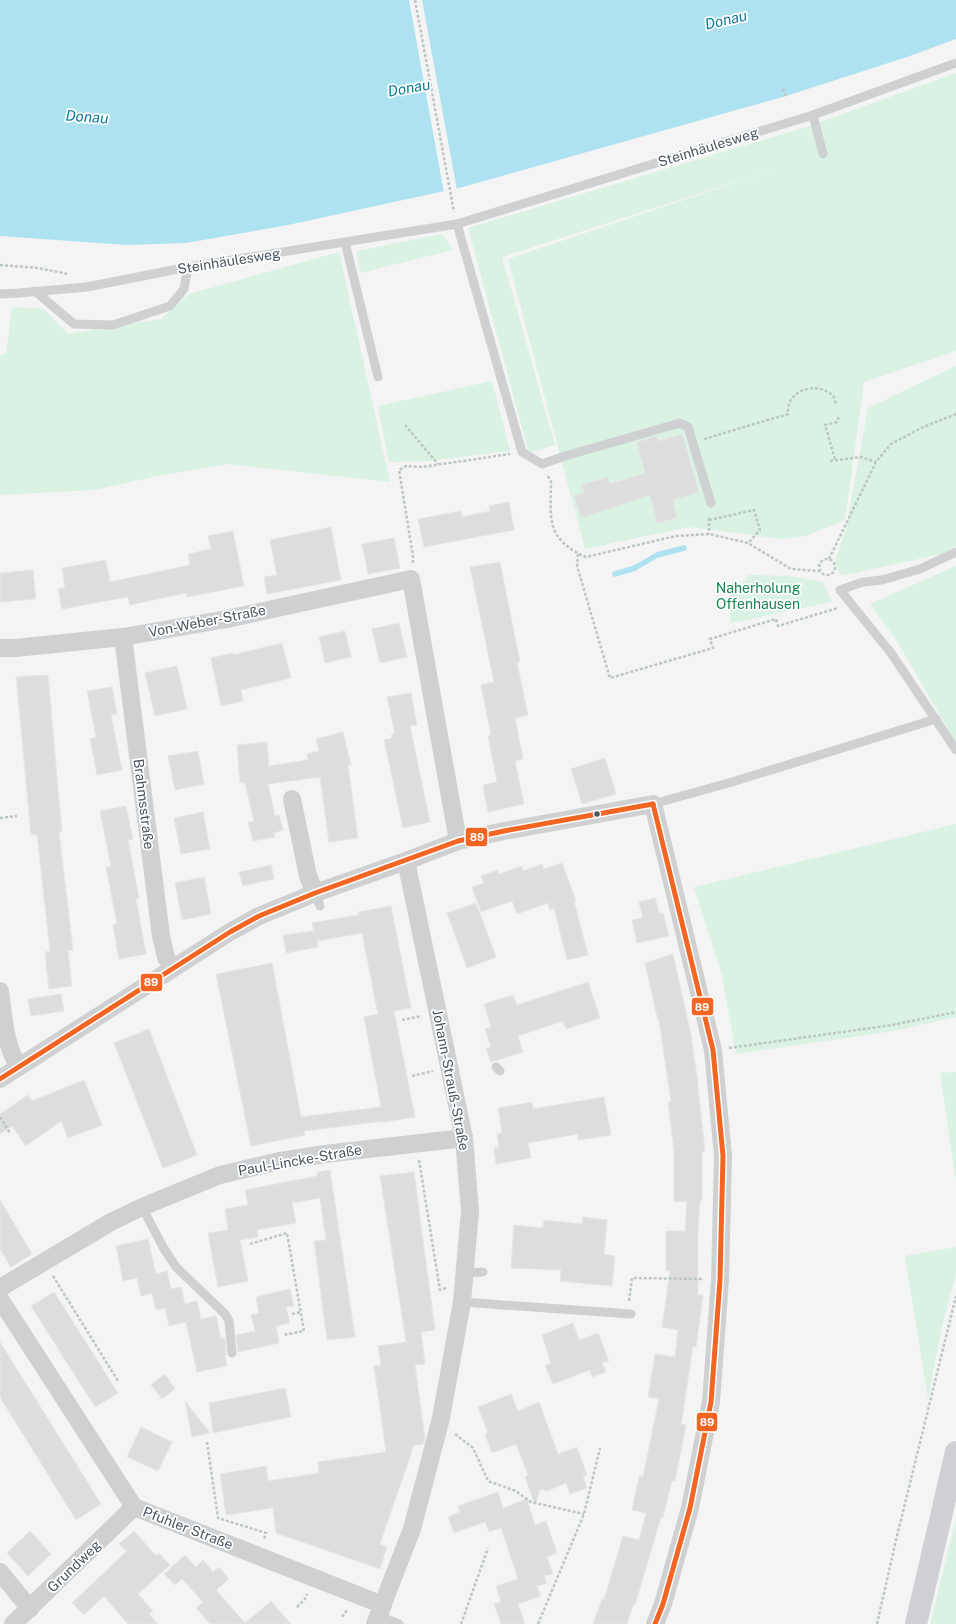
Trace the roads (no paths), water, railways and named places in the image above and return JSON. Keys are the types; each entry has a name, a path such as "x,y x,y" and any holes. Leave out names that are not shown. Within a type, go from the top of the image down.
{"street":[{"name":"Von-Weber-Straße","path":"0,648 15,648 123,637 227,619 411,579 458,841"},
{"name":"Brahmsstraße","path":"123,637 161,936 166,957 172,969"},
{"path":"292,799 308,876 317,900"},
{"path":"0,1079 98,1018 230,932 259,916 317,900 406,861 458,841 504,831 653,804 713,1050 722,1156 720,1280 711,1402 690,1508 663,1604 655,1624"},
{"name":"Johann-Strauß-Straße","path":"379,1615 410,1528 438,1430 464,1287 470,1211 464,1138 435,1019 406,861"},
{"path":"0,991 7,1041 12,1057 19,1067"},
{"name":"Paul-Lincke-Straße","path":"0,1288 111,1222 142,1206 220,1175 325,1154 464,1138"},
{"name":"Pfuhler Straße","path":"0,1299 134,1507 297,1571 379,1615"},
{"path":"916,1624 956,1452"},
{"name":"Grundweg","path":"13,1624 134,1507"},
{"path":"0,1572 30,1609"}],"lane":[{"name":"Steinhäulesweg","path":"0,294 19,294 87,286 188,267 457,224 813,115 956,62"},
{"path":"813,115 823,154"},
{"path":"457,224 522,452 542,464 564,456 680,423 688,427 711,503"},
{"path":"345,242 378,376"},
{"path":"35,291 74,324 113,325 170,306 184,289 188,267"},
{"path":"956,552 920,569 882,580 862,582 840,590 891,654 956,750"},
{"path":"653,804 732,782 936,719"},
{"path":"142,1206 163,1247 176,1267 225,1314 229,1321 232,1353"},
{"path":"464,1287 483,1272"},
{"path":"464,1287 627,1314"},
{"path":"379,1615 399,1624"}],"water":[{"name":"Donau","path":"0,0 956,0 956,39 907,57 786,96 463,187 288,225 186,243 127,245 0,236"}],"waterway":[{"path":"615,574 635,568 657,555 684,548"}],"park label":[{"name":"Naherholung Offenhausen","path":"758,596"}]}
